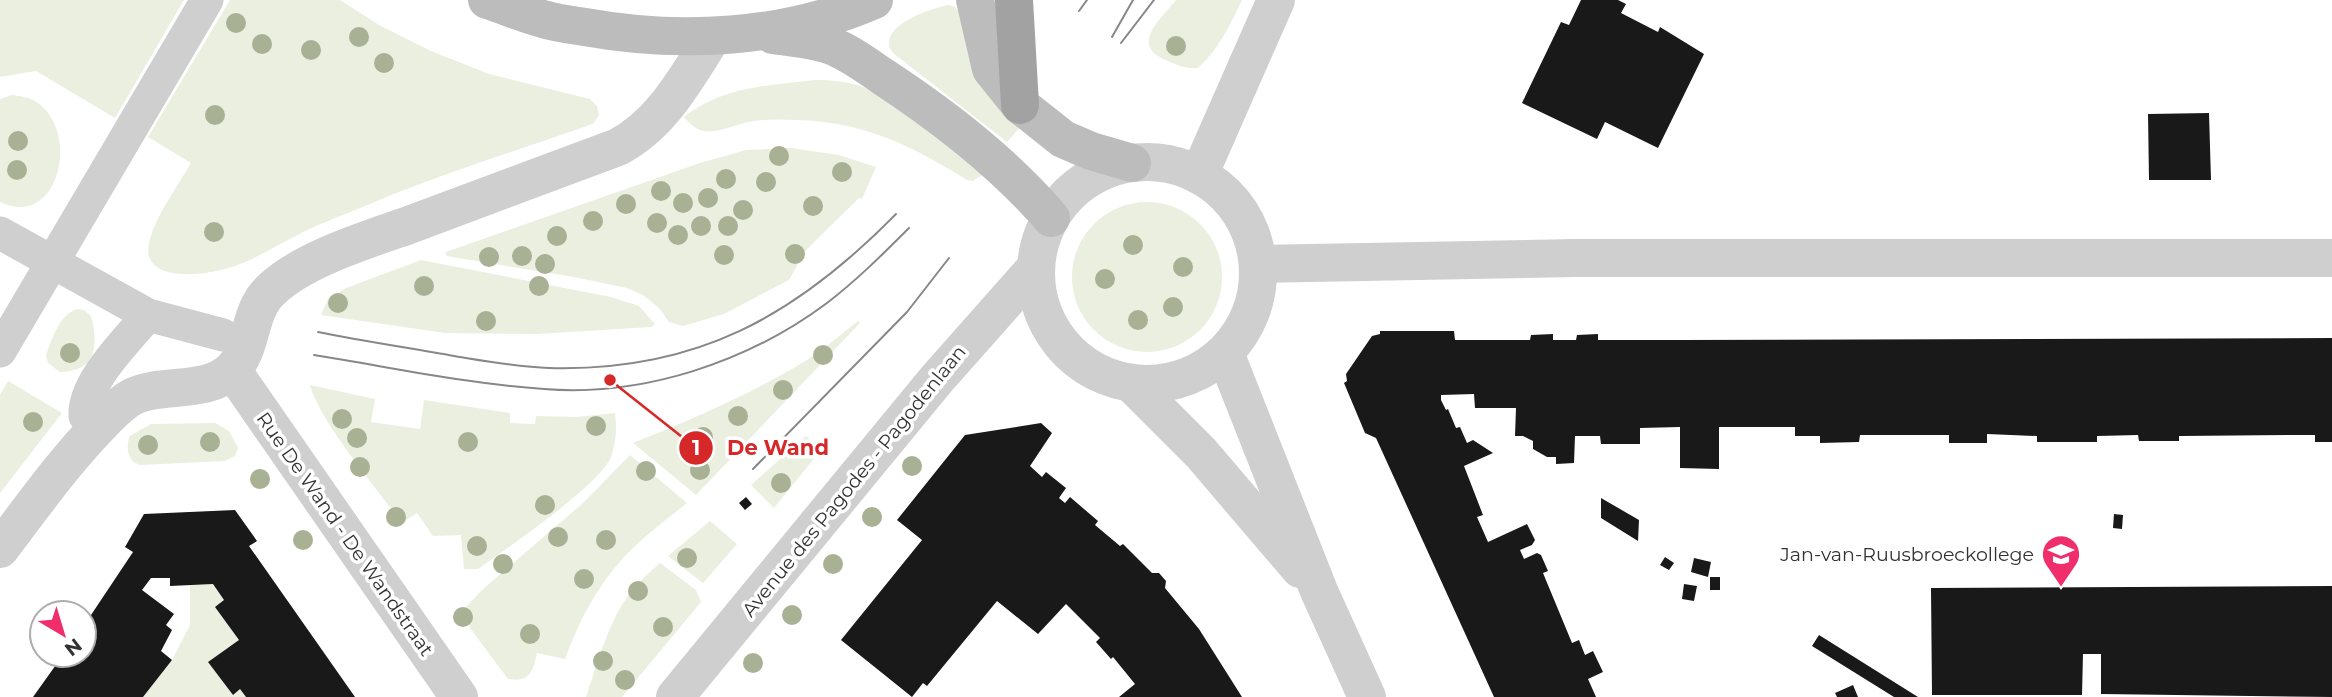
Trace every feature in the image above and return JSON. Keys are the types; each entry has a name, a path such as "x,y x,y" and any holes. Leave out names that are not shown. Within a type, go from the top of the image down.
{"highway":[{"path":"1014,0 1020,105"}],"main road":[{"path":"487,0 545,20 628,35 713,36 754,32 812,20 874,0"},
{"path":"975,0 991,69 1020,105 1063,139 1091,151 1132,163"},
{"path":"754,32 831,45 853,56 907,92 965,138 1024,187 1051,218"}],"street":[{"path":"0,351 207,0"},
{"path":"1199,175 1276,0"},
{"path":"0,233 148,315 227,353 242,356 261,300 287,276 341,250 618,147 632,139 663,112 713,36"},
{"path":"1158,162 1182,167 1199,175 1213,182 1236,205 1252,233 1259,264 1257,297 1245,327 1225,354 1194,375 1151,384 1130,383 1105,377 1083,364 1063,346 1048,325 1038,298 1036,267 1041,242 1051,218 1072,192 1100,172 1132,163 1158,162"},
{"path":"1259,264 1575,258 2332,258"},
{"name":"Avenue des Pagodes - Pagodenlaan","path":"674,697 943,371 1036,267"},
{"path":"85,416 86,396 100,374 148,315"},
{"path":"0,549 80,446 118,406 144,392 199,385 216,380 227,353"},
{"name":"Rue De Wand - De Wandstraat","path":"227,353 459,697"},
{"path":"1225,354 1319,592 1367,697"},
{"path":"1130,383 1201,453 1319,592"}],"shaded area":[{"path":"0,0 184,0 115,118 36,71 0,77"},
{"path":"230,0 340,0 379,25 431,51 489,74 590,99 597,106 599,115 594,123 587,126 447,174 328,221 235,266 195,274 164,271 150,259 150,238 162,211 191,163 148,137"},
{"path":"1176,0 1242,0 1218,45 1198,68 1170,62 1155,54 1150,47 1149,39 1156,23"},
{"path":"949,5 955,7 960,14 1022,125 1007,142 893,53 889,44 891,35 906,21 929,10"},
{"path":"815,80 851,83 877,94 909,114 984,174 973,181 967,180 906,146 844,125 772,119 706,131 696,128 684,117 730,93"},
{"path":"12,95 33,100 48,113 57,131 60,151 58,172 50,189 38,202 21,207 0,202 0,99"},
{"path":"791,148 839,155 876,167 862,199 859,198 806,250 789,280 724,314 683,326 669,322 659,308 643,295 627,288 446,256 446,252 700,163 746,150"},
{"path":"1147,202 1176,208 1200,224 1216,248 1222,277 1216,306 1200,330 1176,346 1147,352 1118,346 1094,330 1078,306 1072,277 1078,248 1094,224 1118,208"},
{"path":"421,260 611,297 639,306 655,324 651,327 537,334 445,333 321,315 328,299 346,288"},
{"path":"77,309 84,310 91,316 95,337 92,355 81,367 60,372 48,363 46,355 65,316"},
{"path":"858,321 860,323 696,495 633,443 765,384 807,360"},
{"path":"8,381 62,413 0,493 0,395"},
{"path":"310,385 375,399 371,422 420,429 424,400 510,413 510,423 535,424 536,416 577,417 615,413 614,446 611,457 590,484 478,569 464,569 461,535 433,536 417,513 402,523 337,436"},
{"path":"215,423 229,431 238,448 235,456 225,461 140,465 133,462 129,456 130,436 151,424"},
{"path":"806,436 821,450 774,508 751,485"},
{"path":"630,455 687,503 639,542 615,567 590,604 565,659 537,653 530,674 522,679 508,679 470,628 467,606 583,503"},
{"path":"710,521 737,544 703,583 668,556"},
{"path":"660,563 696,590 701,602 622,697 586,697 606,639 619,611 636,586"},
{"path":"213,584 224,600 216,607 239,640 208,662 233,695 240,689 246,697 143,697 172,660 190,625 190,585"}],"building":[{"path":"1581,0 1618,0 1626,4 1621,13 1658,32 1660,27 1704,54 1658,148 1605,122 1597,139 1522,103 1561,22 1569,25"},
{"path":"2209,113 2211,180 2149,180 2148,114"},
{"path":"1380,331 1454,331 1455,340 1530,340 1531,335 1553,334 1553,340 1576,340 1577,335 1598,334 1598,340 2332,338 2332,442 2315,442 2315,435 2179,436 2179,441 2139,441 2138,435 2097,436 2097,442 2037,442 2037,436 1987,434 1987,443 1949,443 1949,435 1860,435 1859,442 1820,443 1820,436 1795,436 1795,427 1719,427 1719,469 1680,468 1680,427 1640,428 1640,444 1601,444 1600,436 1575,436 1574,463 1556,464 1556,457 1547,457 1533,449 1533,441 1523,436 1515,436 1516,408 1475,408 1474,394 1441,395 1446,410 1448,409 1456,428 1460,427 1467,443 1473,440 1493,453 1464,466 1483,515 1477,517 1488,542 1527,524 1535,540 1532,545 1520,550 1524,559 1537,553 1541,555 1548,571 1543,573 1572,643 1579,640 1585,655 1593,651 1603,672 1588,679 1596,697 1494,697 1376,438 1365,433 1344,383 1347,381 1346,374 1372,336 1380,334"},
{"path":"1041,423 1052,433 1030,466 1042,477 1046,472 1066,488 1059,498 1065,503 1070,497 1098,521 1095,525 1120,546 1123,544 1152,573 1159,573 1166,581 1165,588 1199,629 1242,697 1119,697 1135,684 1113,657 1111,659 1096,642 1100,638 1066,604 1038,634 997,601 927,686 923,683 912,697 841,640 922,540 897,520 965,435"},
{"path":"746,497 752,504 745,510 739,503"},
{"path":"1601,498 1639,520 1638,541 1601,518"},
{"path":"235,510 257,541 249,546 355,697 246,697 240,689 233,695 208,662 239,640 215,607 224,600 213,584 170,586 170,578 151,578 142,590 174,614 166,625 172,630 161,651 172,660 143,697 33,697 53,669 98,669 98,604 133,552 125,547 144,514"},
{"path":"2114,514 2123,515 2122,529 2113,528"},
{"path":"1665,557 1674,563 1669,570 1660,565"},
{"path":"1694,558 1711,562 1708,577 1691,572"},
{"path":"1710,577 1720,577 1720,590 1710,590"},
{"path":"1684,584 1697,586 1694,601 1682,599"},
{"path":"2332,586 2332,697 2101,694 2101,654 2083,654 2082,695 1932,695 1931,588"},
{"path":"1819,635 1918,697 1894,697 1812,646"},
{"path":"1853,685 1858,697 1837,697 1835,693"}],"tram line":[{"path":"1079,11 1087,0"},
{"path":"1112,37 1133,0"},
{"path":"1121,43 1154,0"},
{"path":"318,332 501,364 549,368 602,367 651,360 696,348 739,331 780,309 820,282 896,214"},
{"path":"314,355 515,387 581,390 656,381 729,358 796,324 849,285 909,228"},
{"path":"753,469 907,312 949,258"}],"place":[{"name":"De Wand","path":"610,380"},
{"name":"Jan-van-Ruusbroeckollege","path":"2061,588"}]}
